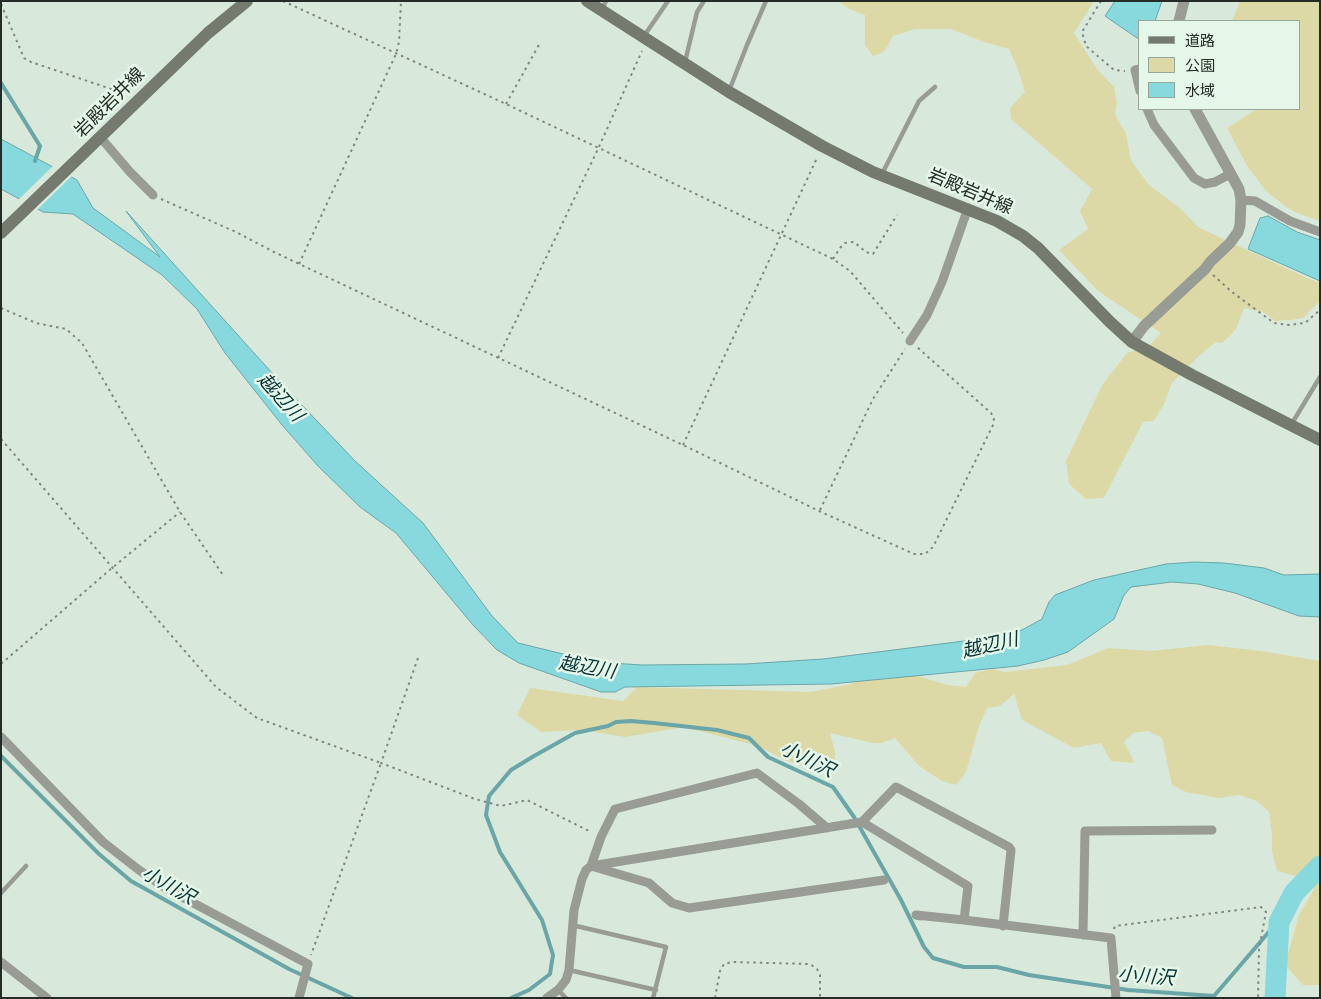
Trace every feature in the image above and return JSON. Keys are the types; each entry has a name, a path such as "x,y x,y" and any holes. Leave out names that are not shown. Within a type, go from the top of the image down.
{"main road":[{"name":"岩殿岩井線","path":"1,233 208,33 247,1"},
{"name":"岩殿岩井線","path":"587,1 604,6 645,39 729,92 822,146 881,175 968,208 1023,236 1038,248 1132,342 1320,440"}],"street":[{"path":"1180,20 1184,1"},
{"path":"1147,110 1154,125 1194,178 1206,184 1215,182 1230,174"},
{"path":"1132,342 1144,326 1230,244 1238,232 1241,200 1239,189 1196,110"},
{"path":"101,138 153,195"},
{"path":"1241,200 1255,201 1290,221 1320,232"},
{"path":"910,341 927,315 942,282 968,208"},
{"path":"1,737 102,842 139,870 168,889 308,964 299,998"},
{"path":"591,866 601,837 615,809 757,773 799,804 827,828"},
{"path":"547,998 558,990 566,980 569,970 574,910 582,878 586,870 591,866 862,822 896,787 1009,847 1011,850 1004,926"},
{"path":"862,822 968,886 964,920"},
{"path":"1083,935 1086,830 1212,830"},
{"path":"591,866 649,883 672,903 689,908 884,880"},
{"path":"921,916 916,915 1111,938 1116,998"},
{"path":"1,962 48,998"}],"lane":[{"path":"645,39 668,1"},
{"path":"684,64 695,18 704,1"},
{"path":"729,92 766,1"},
{"path":"881,175 919,100 934,87"},
{"path":"1290,426 1320,377"},
{"path":"1,893 26,866"},
{"path":"572,925 666,947 653,998"},
{"path":"569,970 656,990"},
{"path":"558,990 566,998"}],"path":[{"path":"153,195 236,232 299,264 819,511 914,554 925,554 933,547 993,425 994,418 991,413 910,341 850,271 833,259 781,234 283,1"},
{"path":"299,264 396,54 399,42 401,1"},
{"path":"1101,1 1082,32 1086,46 1114,70 1137,69"},
{"path":"1,4 24,58 139,99"},
{"path":"498,358 598,149 645,39"},
{"path":"506,104 540,44"},
{"path":"683,445 822,146"},
{"path":"833,259 845,243 854,242 866,252 873,254 897,215"},
{"path":"1205,269 1274,323 1289,325 1305,323 1320,310"},
{"path":"1,308 36,323 66,329 82,343 180,512 223,575"},
{"path":"819,511 873,399 910,341"},
{"path":"1,439 216,688 257,718 294,733 501,806 528,800 601,837"},
{"path":"1,664 180,512"},
{"path":"308,964 418,658"},
{"path":"1111,938 1115,926 1261,907 1266,912 1259,949 1258,998"},
{"path":"714,998 720,972 724,964 732,962 810,964 817,969 820,975 820,998"}],"green space":[{"path":"838,1 1094,1 1074,33 1097,69 1114,87 1117,103 1115,114 1126,134 1131,160 1148,184 1181,209 1198,227 1320,283 1319,302 1303,318 1290,320 1275,321 1263,312 1244,308 1236,329 1230,336 1222,343 1216,342 1201,354 1172,383 1164,404 1154,421 1143,422 1104,498 1086,499 1069,484 1066,461 1102,385 1127,353 1148,347 1161,333 1098,291 1059,250 1088,229 1080,211 1092,189 1011,119 1010,108 1025,92 1009,49 984,42 951,29 915,29 893,36 884,52 873,56 865,45 865,15 849,9"},
{"path":"1240,1 1320,1 1320,221 1297,213 1267,192 1247,166 1227,128 1255,110 1301,110 1301,20 1232,20"},
{"path":"1208,645 1261,651 1320,661 1319,985 1303,985 1285,965 1299,915 1314,889 1296,876 1277,871 1272,851 1269,812 1257,801 1239,795 1219,798 1186,792 1172,785 1162,738 1148,731 1133,733 1124,742 1135,763 1111,761 1101,743 1074,748 1022,720 1014,694 1000,706 987,708 979,726 966,772 956,785 942,781 919,766 895,738 882,743 872,743 830,733 835,751 835,765 831,774 785,760 758,746 684,727 625,737 582,730 541,732 517,715 530,688 623,701 637,687 810,692 848,685 867,677 910,674 948,685 966,687 975,673 992,669 1005,672 1067,665 1108,648 1150,651"}],"water":[{"path":"1115,1 1162,1 1155,20 1138,20 1138,39 1105,16"},
{"name":"越辺川","path":"1,139 77,180 93,208 160,257 126,211 282,384 355,461 423,523 492,616 518,643 596,662 642,665 745,664 823,659 964,641 991,640 1022,630 1042,619 1049,602 1055,595 1094,580 1166,564 1194,562 1224,563 1264,568 1284,575 1320,574 1320,617 1299,616 1235,593 1198,584 1172,582 1131,587 1124,595 1114,619 1068,652 1018,666 831,684 625,687 615,692 601,692 519,663 497,650 473,625 396,533 360,507 318,466 282,425 225,353 197,309 162,275 73,214 43,212 1,189"},
{"path":"1268,216 1297,232 1320,240 1320,281 1248,249 1260,218"}],"pier":[{"path":"54,165 73,175 36,211 17,201"}],"waterway":[{"path":"1,83 40,146 35,161"},
{"name":"小川沢","path":"511,998 529,990 550,974 553,955 542,920 500,852 486,815 489,796 511,770 534,756 575,733 608,726 616,722 631,721 717,730 749,738 768,757 833,787 854,817 901,900 924,947 933,958 964,967 997,967 1029,975 1128,990 1214,996 1279,922"},
{"name":"小川沢","path":"1,756 99,854 131,881 289,969 352,998"},
{"name":"小川沢","path":"1275,998 1279,922 1294,893 1320,866"}]}
